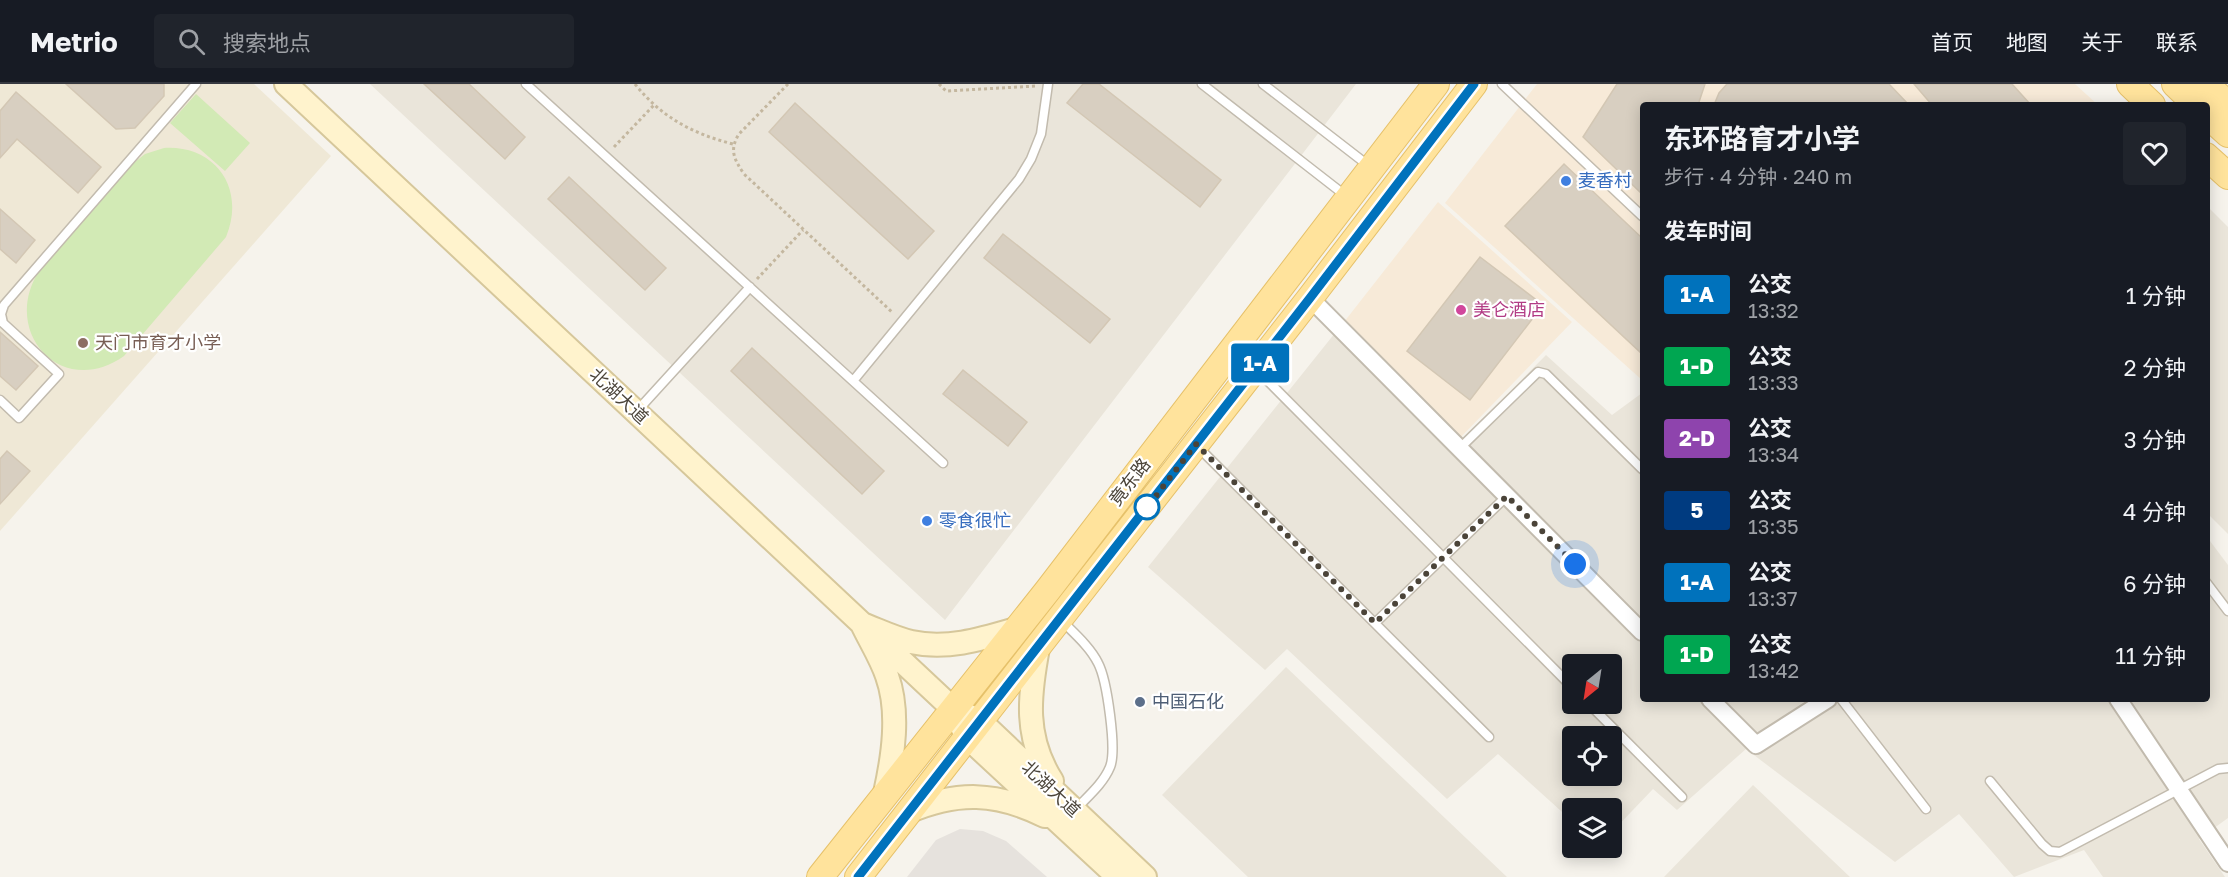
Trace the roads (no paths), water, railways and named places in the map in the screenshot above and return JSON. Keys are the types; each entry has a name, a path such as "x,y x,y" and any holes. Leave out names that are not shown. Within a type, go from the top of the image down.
{"main road":[{"name":"竟东路","path":"820,877 1016,629 1436,84"},
{"name":"竟东路","path":"858,877 1255,369 1474,84"},
{"path":"2130,84 2149,102"},
{"path":"2175,84 2194,102"},
{"path":"2206,84 2228,105"},
{"path":"2210,118 2228,134"},
{"path":"2210,160 2228,176"}],"street":[{"name":"北湖大道","path":"286,84 1068,818 1145,877"},
{"path":"1310,298 1640,630"},
{"path":"862,624 909,642 933,645 980,639 1016,629"},
{"path":"862,624 887,676 892,698 893,742 885,793"},
{"path":"1038,648 1031,708 1033,738 1041,763 1068,818"},
{"path":"1713,702 1756,745 1823,702"},
{"path":"2120,702 2228,863"},
{"path":"908,812 935,801 956,797 998,799 1068,818"},
{"name":"北湖大道","path":"1068,818 1118,877"}],"lane":[{"path":"0,400 19,418 59,374 3,323 1,314 4,306 196,84"},
{"path":"526,84 943,463"},
{"path":"1202,84 1348,198"},
{"path":"1263,84 1371,168"},
{"path":"1502,84 1640,214"},
{"path":"853,381 1019,178 1031,159 1041,134 1048,85"},
{"path":"636,412 750,287"},
{"path":"1255,369 1562,677"},
{"path":"1460,448 1538,372 1546,374 1640,467"},
{"path":"1196,444 1489,737"},
{"path":"1375,623 1507,496"},
{"path":"2210,587 2228,611"},
{"path":"1060,619 1089,649 1099,664 1104,680 1114,753 1104,779 1068,818"},
{"path":"1843,702 1926,809"},
{"path":"1599,714 1682,797"},
{"path":"1990,781 2042,844 2050,851 2060,852 2218,769 2228,768"}],"place":[{"name":"麦香村","path":"1566,181"},
{"name":"美仑酒店","path":"1461,310"},
{"name":"天门市育才小学","path":"83,343"},
{"name":"零食很忙","path":"927,521"},
{"name":"中国石化","path":"1140,702"}]}
